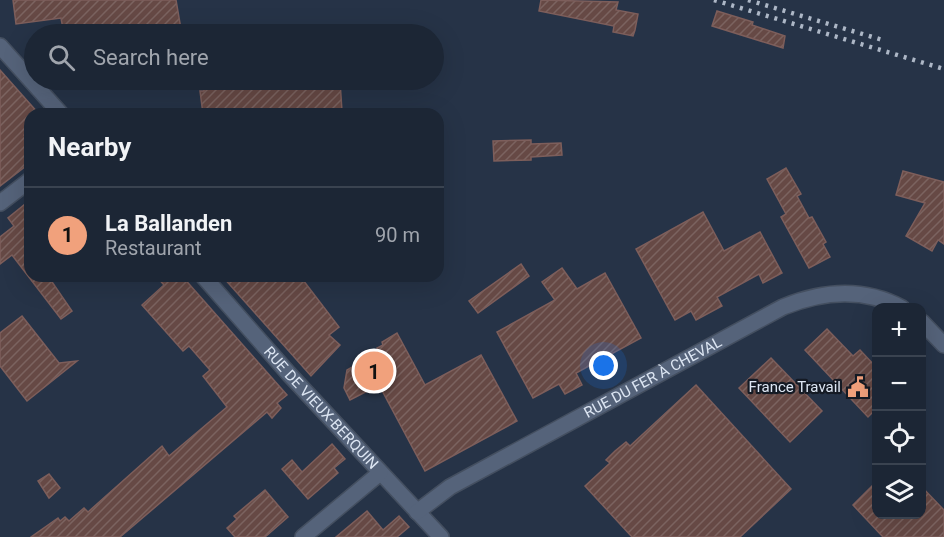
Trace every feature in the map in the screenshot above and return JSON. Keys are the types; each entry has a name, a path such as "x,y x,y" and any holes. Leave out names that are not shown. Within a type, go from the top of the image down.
{"street":[{"path":"0,46 24,73"},
{"path":"39,90 56,108"},
{"path":"0,203 24,185"},
{"name":"RUE DE VIEUX-BERQUIN","path":"208,282 380,473 441,537"},
{"name":"RUE DU FER À CHEVAL","path":"417,512 450,487 783,307 821,295 844,293 881,298 892,303"},
{"path":"926,327 944,345"},
{"path":"303,537 380,473"}],"building":[{"path":"13,0 176,0 180,24 62,24 61,18 16,24"},
{"path":"541,0 618,2 616,10 638,14 633,36 613,32 614,26 539,11"},
{"path":"717,11 753,22 752,25 785,36 783,48 712,26"},
{"path":"0,70 34,108 24,108 24,168 0,186"},
{"path":"341,90 342,108 202,108 200,91"},
{"path":"531,140 531,144 561,143 562,155 531,157 531,160 494,161 493,141"},
{"path":"786,168 801,194 797,196 826,242 823,244 830,257 809,268 781,217 786,214 767,179"},
{"path":"903,171 944,182 944,244 938,240 932,251 906,236 925,203 896,195"},
{"path":"24,205 24,271 12,255 0,264 0,237 14,226 8,218"},
{"path":"703,212 724,251 760,232 782,273 763,283 759,274 717,297 722,306 696,320 691,311 675,320 636,249"},
{"path":"521,264 529,276 478,313 469,301"},
{"path":"562,268 577,289 605,273 641,338 576,373 582,385 565,394 559,384 533,398 497,332 555,300 542,282"},
{"path":"33,282 52,282 72,311 61,319"},
{"path":"161,282 187,282 287,395 277,403 281,408 272,418 267,412 120,537 31,537 58,518 60,521 65,517 69,521 84,508 88,512 162,446 169,456 227,407 203,376 210,370 189,346 183,351 142,305 164,285"},
{"path":"227,282 305,282 339,327 329,335 340,345 311,376"},
{"path":"22,316 59,363 77,361 27,401 0,366 0,333"},
{"name":"France Travail","path":"827,329 853,356 860,350 872,363 872,413 868,417 805,350"},
{"path":"397,333 425,385 481,355 517,421 425,471 379,385 350,400 344,388 347,370 379,352 377,348 383,345 382,342"},
{"path":"771,358 822,411 790,442 739,388"},
{"path":"696,385 791,489 740,537 632,537 585,486 610,463 606,460 615,451 626,442 630,446"},
{"path":"332,444 345,459 334,468 338,473 308,499 282,469 292,460 302,472"},
{"path":"49,474 60,488 49,498 38,481"},
{"path":"872,486 872,519 926,519 926,491 944,510 944,537 883,537 853,505"},
{"path":"265,490 288,517 265,537 235,537 227,528 237,519 234,516"},
{"path":"367,511 383,530 399,516 409,527 397,537 336,537"}],"railway":[{"path":"714,0 944,69"},
{"path":"748,0 886,41"}],"place":[{"name":"La Ballanden","path":"374,371"},
{"name":"France Travail","path":"858,387"}]}
